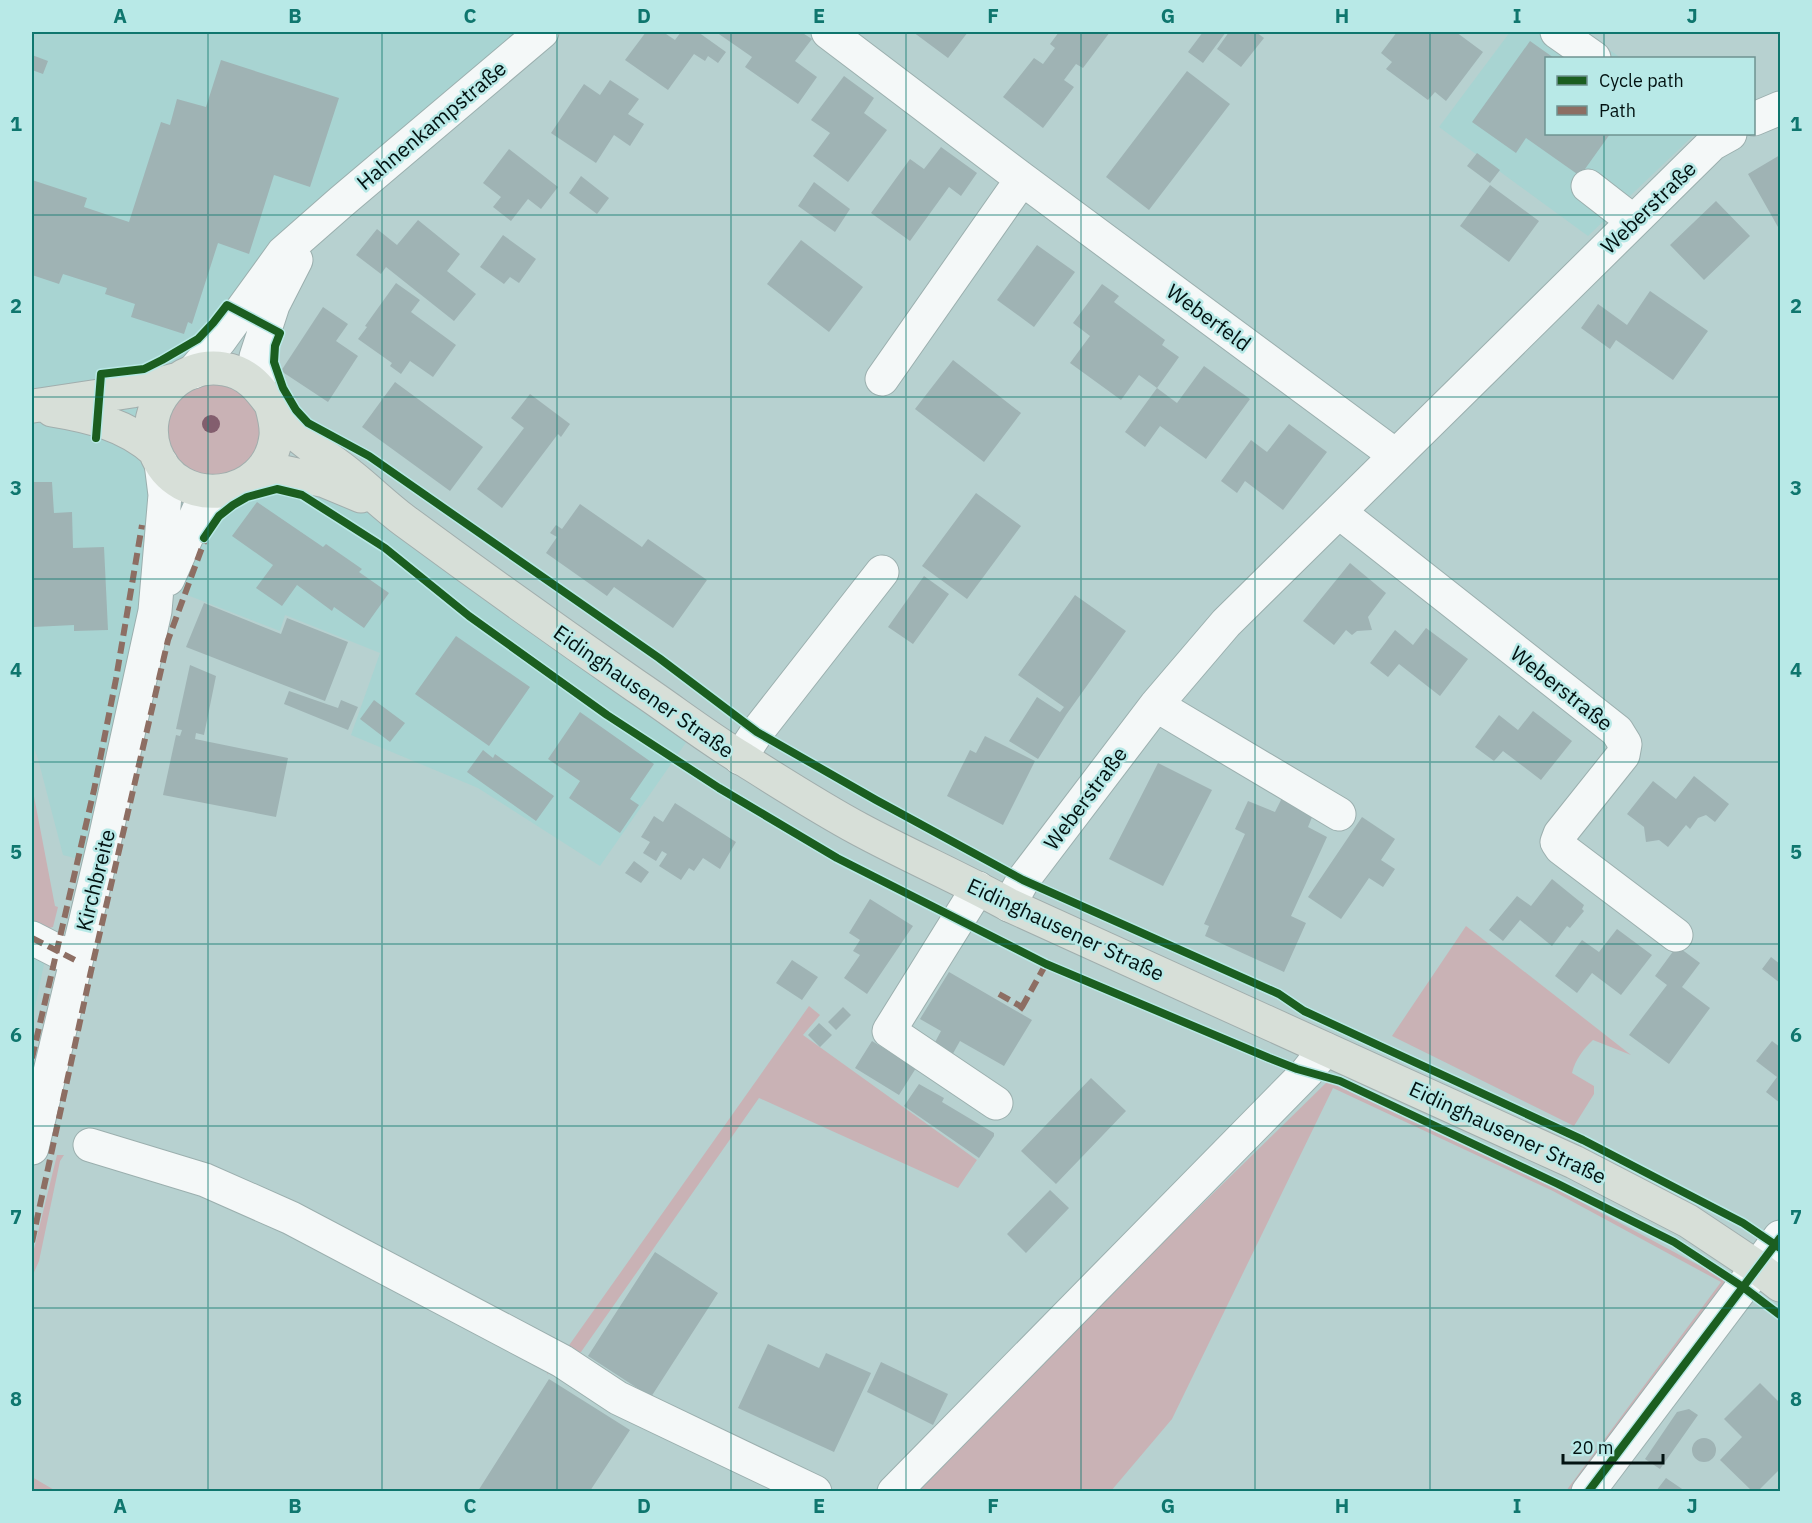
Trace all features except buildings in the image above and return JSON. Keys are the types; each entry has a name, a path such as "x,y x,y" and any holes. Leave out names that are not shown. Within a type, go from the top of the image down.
{"main road":[{"name":"Eidinghausener Straße","path":"32,406 132,392 203,368 225,369 249,378 295,433 350,475 389,509 496,588 740,758 858,829 1010,905 1574,1162 1688,1221 1769,1276"},
{"path":"158,457 152,437 154,411 165,391 184,376"},
{"path":"256,476 265,465 274,447 277,434 265,396"},
{"name":"Eidinghausener Straße","path":"32,406 86,417 133,434 158,457 173,477 188,487 213,492 233,489 256,476 284,472 325,481 389,509"}],"street":[{"name":"Hahnenkampstraße","path":"184,376 220,340 283,253 542,32"},
{"name":"Weberfeld","path":"828,32 1022,179 1395,455"},
{"path":"1557,32 1593,57"},
{"path":"1755,119 1780,108"},
{"name":"Weberstraße","path":"1010,905 1023,880 1156,705 1226,623 1633,221 1713,137"},
{"path":"882,379 1022,179"},
{"path":"1588,186 1633,221"},
{"name":"Hahnenkampstraße","path":"265,396 256,357 265,326 297,258 321,221"},
{"name":"Kirchbreite","path":"32,1148 155,611 165,495 158,457"},
{"name":"Kirchbreite","path":"155,611 186,534 199,509 213,492"},
{"name":"Weberstraße","path":"1339,512 1617,731 1624,744 1623,755 1560,834 1557,842 1561,848 1677,935"},
{"path":"740,758 757,732 882,572"},
{"path":"1156,705 1339,814"},
{"path":"978,888 889,1031 996,1103"},
{"path":"32,938 75,960"},
{"path":"894,1491 1307,1072 1325,1049"},
{"path":"90,1145 205,1180 291,1218 562,1361 618,1398 815,1491"},
{"path":"1588,1491 1769,1276 1780,1237"}],"shaded area":[{"path":"32,32 550,32 339,200 165,400 326,477 694,731 600,866 478,788 351,735 380,653 285,615 280,631 169,588 101,865 63,855 32,742"},
{"path":"1510,32 1584,32 1620,57 1545,57 1545,135 1694,135 1588,236 1439,127"},
{"path":"251,383 269,448 214,485 166,456 165,400 178,384"},
{"path":"32,786 55,906 58,907 53,927 43,930 32,927"},
{"path":"1466,926 1631,1055 1593,1040 1583,1051 1572,1073 1594,1086 1594,1094 1574,1126 1392,1036"},
{"path":"32,948 46,955 32,1021"},
{"path":"809,1006 820,1015 803,1035 977,1160 958,1188 759,1098 581,1352 565,1351"},
{"path":"1328,1081 1555,1188 1728,1281 1575,1491 1566,1491 1721,1282 1553,1191 1333,1088 1172,1419 1111,1491 918,1492 1098,1306"},
{"path":"57,1155 64,1155 60,1161 39,1261 32,1277 32,1257"},
{"path":"565,1351 547,1375 549,1368"},
{"path":"32,1477 56,1491 32,1491"}],"marked path":[{"path":"32,1058 94,790 116,679 142,525"},
{"path":"32,1242 91,971 168,640 207,534"},
{"path":"32,938 75,960"},
{"path":"1022,1007 1046,964"},
{"path":"999,994 1022,1007 1018,1012"}],"cycle path":[{"path":"96,438 101,374 144,369 162,360 198,339 227,305 280,333 275,346 274,362 283,388 296,410 308,423 369,456 659,658 757,732 1023,880 1279,994 1304,1011 1583,1140 1743,1223 1780,1248"},
{"path":"204,538 219,516 247,497 277,489 302,495 385,548 469,616 607,715 719,788 837,858 1046,964 1269,1058 1297,1069 1340,1081 1558,1184 1674,1242 1743,1287 1780,1315"},
{"path":"1588,1492 1780,1238"}]}
